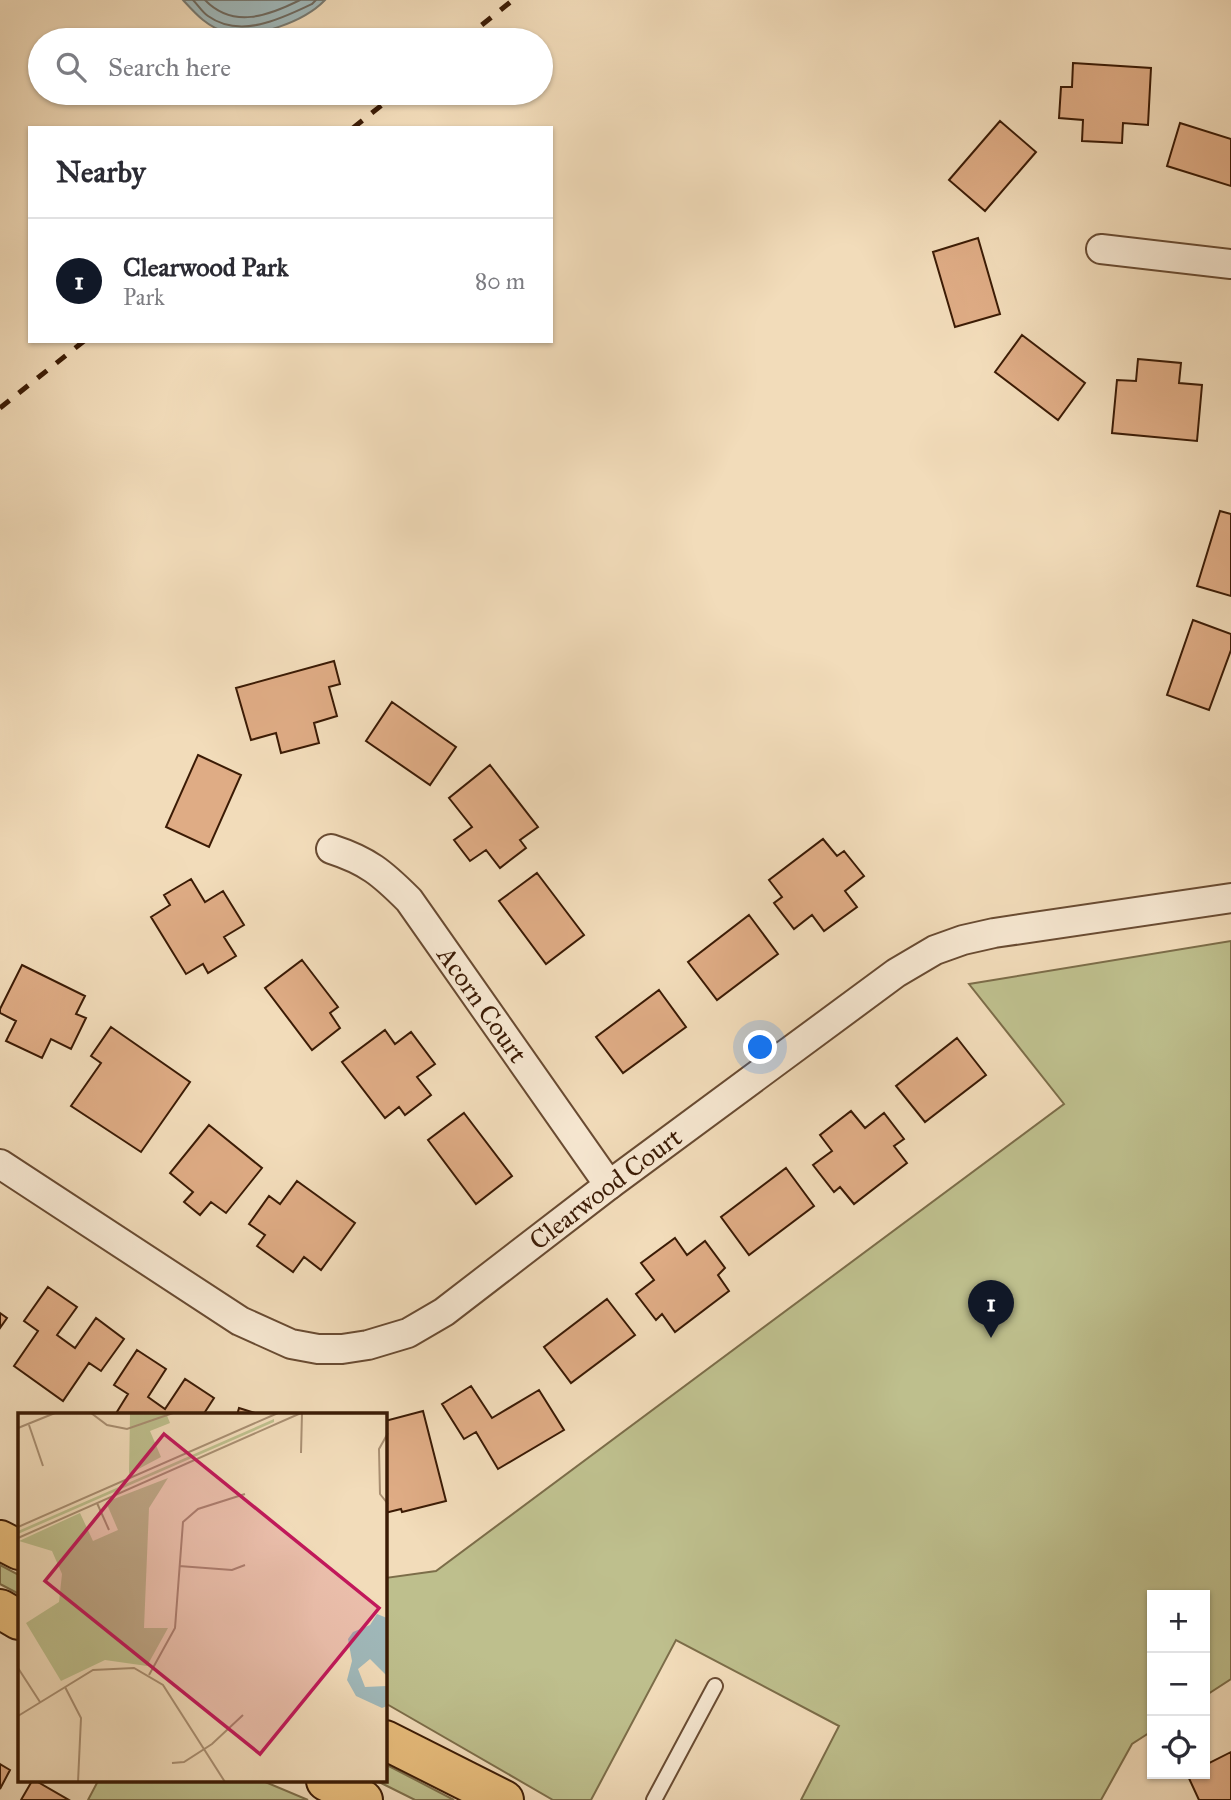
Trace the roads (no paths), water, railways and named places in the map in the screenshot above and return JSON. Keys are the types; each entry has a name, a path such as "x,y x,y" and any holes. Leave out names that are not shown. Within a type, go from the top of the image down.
{"main road":[{"path":"0,1540 18,1549"},
{"path":"0,1609 18,1619"},
{"path":"387,1741 504,1800"},
{"path":"330,1783 363,1800"}],"street":[{"path":"1101,249 1231,264"},
{"name":"Acorn Court","path":"331,849 353,856 374,868 409,901 609,1185"},
{"name":"Clearwood Court","path":"0,1164 240,1321 291,1344 318,1349 369,1345 408,1333 444,1312 609,1185 896,973 935,950 994,933 1231,898"}],"lane":[{"path":"654,1800 715,1686"}],"water":[{"path":"183,0 325,0 305,15 276,28 216,28"}],"railway":[{"path":"478,28 513,0"},
{"path":"356,126 382,105"},
{"path":"0,408 81,343"}],"place":[{"name":"Clearwood Park","path":"991,1338"}]}
